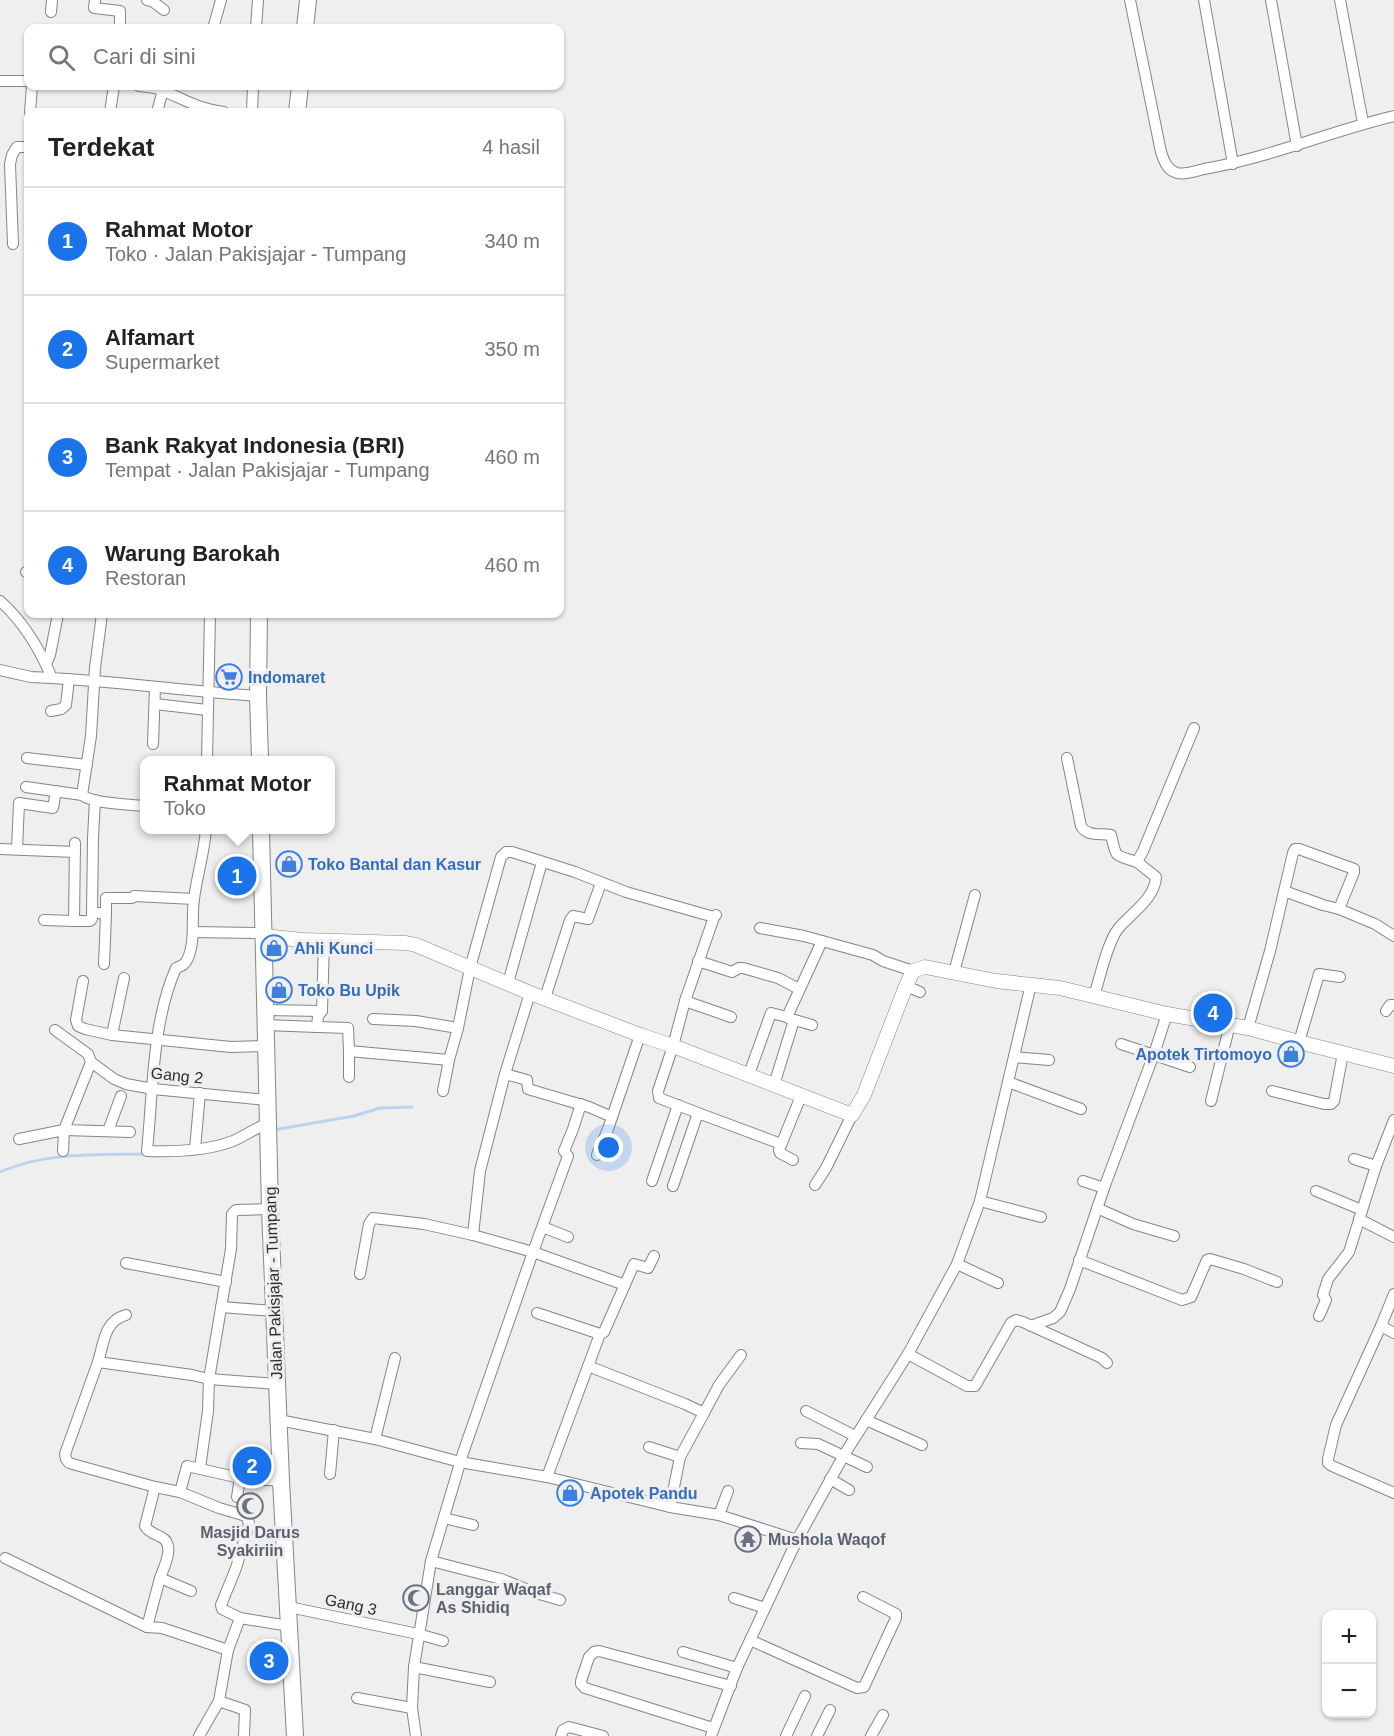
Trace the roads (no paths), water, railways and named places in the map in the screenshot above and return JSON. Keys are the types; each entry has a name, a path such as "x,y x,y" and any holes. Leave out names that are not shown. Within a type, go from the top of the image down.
{"main road":[{"path":"305,24 308,0"},
{"path":"297,108 300,90"},
{"path":"259,618 260,756"},
{"name":"Jalan Pakisjajar - Tumpang","path":"261,834 270,1209 281,1481 295,1736"}],"street":[{"path":"51,0 51,12"},
{"path":"95,0 94,8 120,11 120,24"},
{"path":"151,0 164,10"},
{"path":"214,24 220,0"},
{"path":"256,24 258,0"},
{"path":"1130,0 1164,161 1169,169 1179,174 1233,164 1297,146 1363,123 1394,116"},
{"path":"1204,0 1233,164"},
{"path":"1272,0 1297,146"},
{"path":"1340,0 1363,123"},
{"path":"0,80 24,81"},
{"path":"30,108 32,90"},
{"path":"111,108 113,90"},
{"path":"159,108 170,90 192,108"},
{"path":"252,108 253,90"},
{"path":"13,244 10,164 16,147 24,147"},
{"path":"0,601 27,632 52,678"},
{"path":"46,664 57,618"},
{"path":"82,795 91,736 94,680 102,618"},
{"path":"207,756 210,618"},
{"path":"0,670 31,676 258,696"},
{"path":"51,711 61,709 66,705 69,679"},
{"path":"153,744 155,687"},
{"path":"155,704 207,710"},
{"path":"1137,862 1194,728"},
{"path":"27,758 87,765"},
{"path":"1067,758 1083,830 1089,834 1111,835 1114,852 1137,862 1154,874 1156,880 1143,905 1116,931 1094,996"},
{"path":"27,787 82,795 95,800 140,806"},
{"path":"17,849 19,803 53,808 56,791"},
{"path":"44,920 90,921 92,919 95,800"},
{"path":"206,834 205,849 194,899 188,959 176,968 161,1013 147,1151 209,1147 231,1142 267,1128"},
{"path":"0,849 75,848 74,921"},
{"path":"1248,1028 1295,849 1354,868 1339,909"},
{"path":"443,1091 470,968 503,853 512,852 635,895 715,916 685,1001 658,1096 781,1144"},
{"path":"508,983 542,862"},
{"path":"545,998 570,920 573,916 588,919 601,883"},
{"path":"1284,891 1323,906 1339,909 1375,924 1394,936"},
{"path":"954,972 975,895"},
{"path":"104,964 106,898 132,898 134,896 194,899"},
{"path":"92,913 106,914"},
{"path":"760,928 873,955 883,961 913,971 926,967 1030,990 1060,987 1167,1014 1248,1028 1394,1066"},
{"path":"192,932 258,933 264,936 416,945 530,993 749,1074 852,1115"},
{"path":"317,1027 318,1016 322,1011 324,940"},
{"path":"774,1085 799,988 822,941"},
{"path":"698,961 732,972 743,968 778,978 799,988"},
{"path":"815,1185 864,1095 913,971"},
{"path":"1299,1042 1318,974 1340,978"},
{"path":"112,1035 124,978"},
{"path":"83,981 76,1020 78,1026 85,1029 112,1035 231,1047 266,1046"},
{"path":"906,986 920,992"},
{"path":"731,1686 599,1651 589,1657 581,1681 585,1688 712,1732 731,1686 737,1668 797,1540 855,1436 908,1354 957,1264 980,1201 1030,990"},
{"path":"474,1235 478,1180 505,1074 530,993"},
{"path":"685,1001 731,1017"},
{"path":"265,1018 322,1011"},
{"path":"749,1074 771,1013 812,1024"},
{"path":"1031,1326 1053,1318 1059,1312 1070,1289 1167,1014"},
{"path":"265,1018 317,1027 348,1028 349,1077"},
{"path":"373,1019 416,1021 458,1028"},
{"path":"1211,1101 1230,1024"},
{"name":"Gang 2","path":"55,1030 88,1054 91,1062 120,1082 153,1089 266,1100"},
{"path":"597,1155 640,1035"},
{"path":"1121,1044 1190,1066"},
{"path":"349,1051 449,1060"},
{"path":"1272,1090 1331,1104 1334,1101 1343,1053"},
{"path":"1014,1057 1049,1060"},
{"path":"63,1151 64,1130 91,1062"},
{"path":"505,1074 528,1080 528,1089 580,1104 612,1117"},
{"path":"1008,1082 1081,1110"},
{"path":"195,1149 200,1093"},
{"path":"108,1131 121,1096"},
{"path":"793,1160 780,1153 781,1144 801,1096"},
{"path":"416,1736 412,1708 414,1667 431,1562 460,1462 568,1156 564,1150 580,1104"},
{"path":"652,1181 678,1105"},
{"path":"673,1186 698,1113"},
{"path":"1319,1316 1326,1300 1323,1295 1328,1279 1348,1252 1376,1166 1394,1120"},
{"path":"19,1139 64,1130 130,1132"},
{"path":"1354,1159 1376,1166"},
{"path":"1083,1181 1104,1188"},
{"path":"1316,1191 1360,1214 1394,1237"},
{"path":"980,1201 1041,1217"},
{"path":"1097,1208 1133,1224 1174,1236"},
{"path":"200,1468 208,1411 209,1378 231,1249 233,1212 270,1209"},
{"path":"360,1274 369,1224 373,1218 424,1224 474,1235 533,1252 625,1285"},
{"path":"543,1227 568,1237"},
{"path":"548,1477 600,1334 604,1332 634,1264 648,1268 654,1256"},
{"path":"1079,1260 1182,1300 1191,1297 1204,1264 1210,1259 1277,1282"},
{"path":"126,1263 226,1282"},
{"path":"957,1264 998,1283"},
{"path":"1394,1294 1382,1326 1336,1425 1328,1459 1328,1463 1332,1466 1394,1492"},
{"path":"221,1306 274,1311"},
{"path":"537,1313 600,1334"},
{"path":"126,1315 113,1320 109,1326 65,1454 66,1459 69,1463 180,1492 246,1516 249,1519 248,1528 236,1568 221,1605 224,1611 240,1618 289,1626"},
{"path":"908,1354 967,1386 973,1387 1011,1323 1016,1320 1102,1358 1107,1363"},
{"path":"1382,1326 1394,1333"},
{"path":"670,1507 680,1457 719,1385 741,1355"},
{"path":"375,1439 395,1358"},
{"path":"98,1362 209,1378 278,1384"},
{"path":"588,1366 705,1413"},
{"path":"806,1411 855,1436"},
{"path":"279,1420 375,1439 460,1462 548,1477 670,1507 719,1515 797,1540"},
{"path":"866,1420 922,1445"},
{"path":"330,1474 334,1430"},
{"path":"801,1443 815,1443 867,1467"},
{"path":"649,1447 680,1457"},
{"path":"180,1492 185,1467 190,1466 240,1478 281,1481"},
{"path":"237,1497 240,1478"},
{"path":"830,1479 849,1490"},
{"path":"147,1627 168,1552 168,1544 163,1538 151,1533 145,1526 155,1487"},
{"path":"719,1515 728,1491"},
{"path":"444,1518 473,1525"},
{"path":"5,1558 147,1627 162,1628 228,1650"},
{"path":"431,1562 501,1579 560,1600"},
{"path":"160,1578 191,1591"},
{"path":"750,1640 861,1689 864,1687 896,1618 896,1614 863,1597"},
{"path":"734,1598 765,1608"},
{"name":"Gang 3","path":"289,1607 443,1641"},
{"path":"199,1736 219,1701 228,1650 240,1618"},
{"path":"683,1652 737,1668"},
{"path":"414,1667 490,1682"},
{"path":"786,1736 805,1696"},
{"path":"357,1698 412,1708"},
{"path":"219,1701 245,1710 244,1736"},
{"path":"817,1736 830,1710"},
{"path":"871,1736 883,1715"},
{"path":"561,1736 563,1730 569,1727 603,1736"}],"waterway":[{"path":"273,1130 354,1116 380,1108 412,1107"},
{"path":"0,1172 53,1158 145,1154"}],"place":[{"name":"Indomaret","path":"229,677"},
{"name":"Toko Bantal dan Kasur","path":"289,864"},
{"name":"Rahmat Motor","path":"237,876"},
{"name":"Ahli Kunci","path":"274,948"},
{"name":"Toko Bu Upik","path":"279,990"},
{"name":"Warung Barokah","path":"1213,1013"},
{"name":"Apotek Tirtomoyo","path":"1291,1054"},
{"name":"Alfamart","path":"252,1466"},
{"name":"Apotek Pandu","path":"570,1493"},
{"name":"Masjid Darus Syakiriin","path":"250,1506"},
{"name":"Mushola Waqof","path":"748,1539"},
{"name":"Langgar Waqaf As Shidiq","path":"416,1598"},
{"name":"Bank Rakyat Indonesia (BRI)","path":"269,1661"}]}
